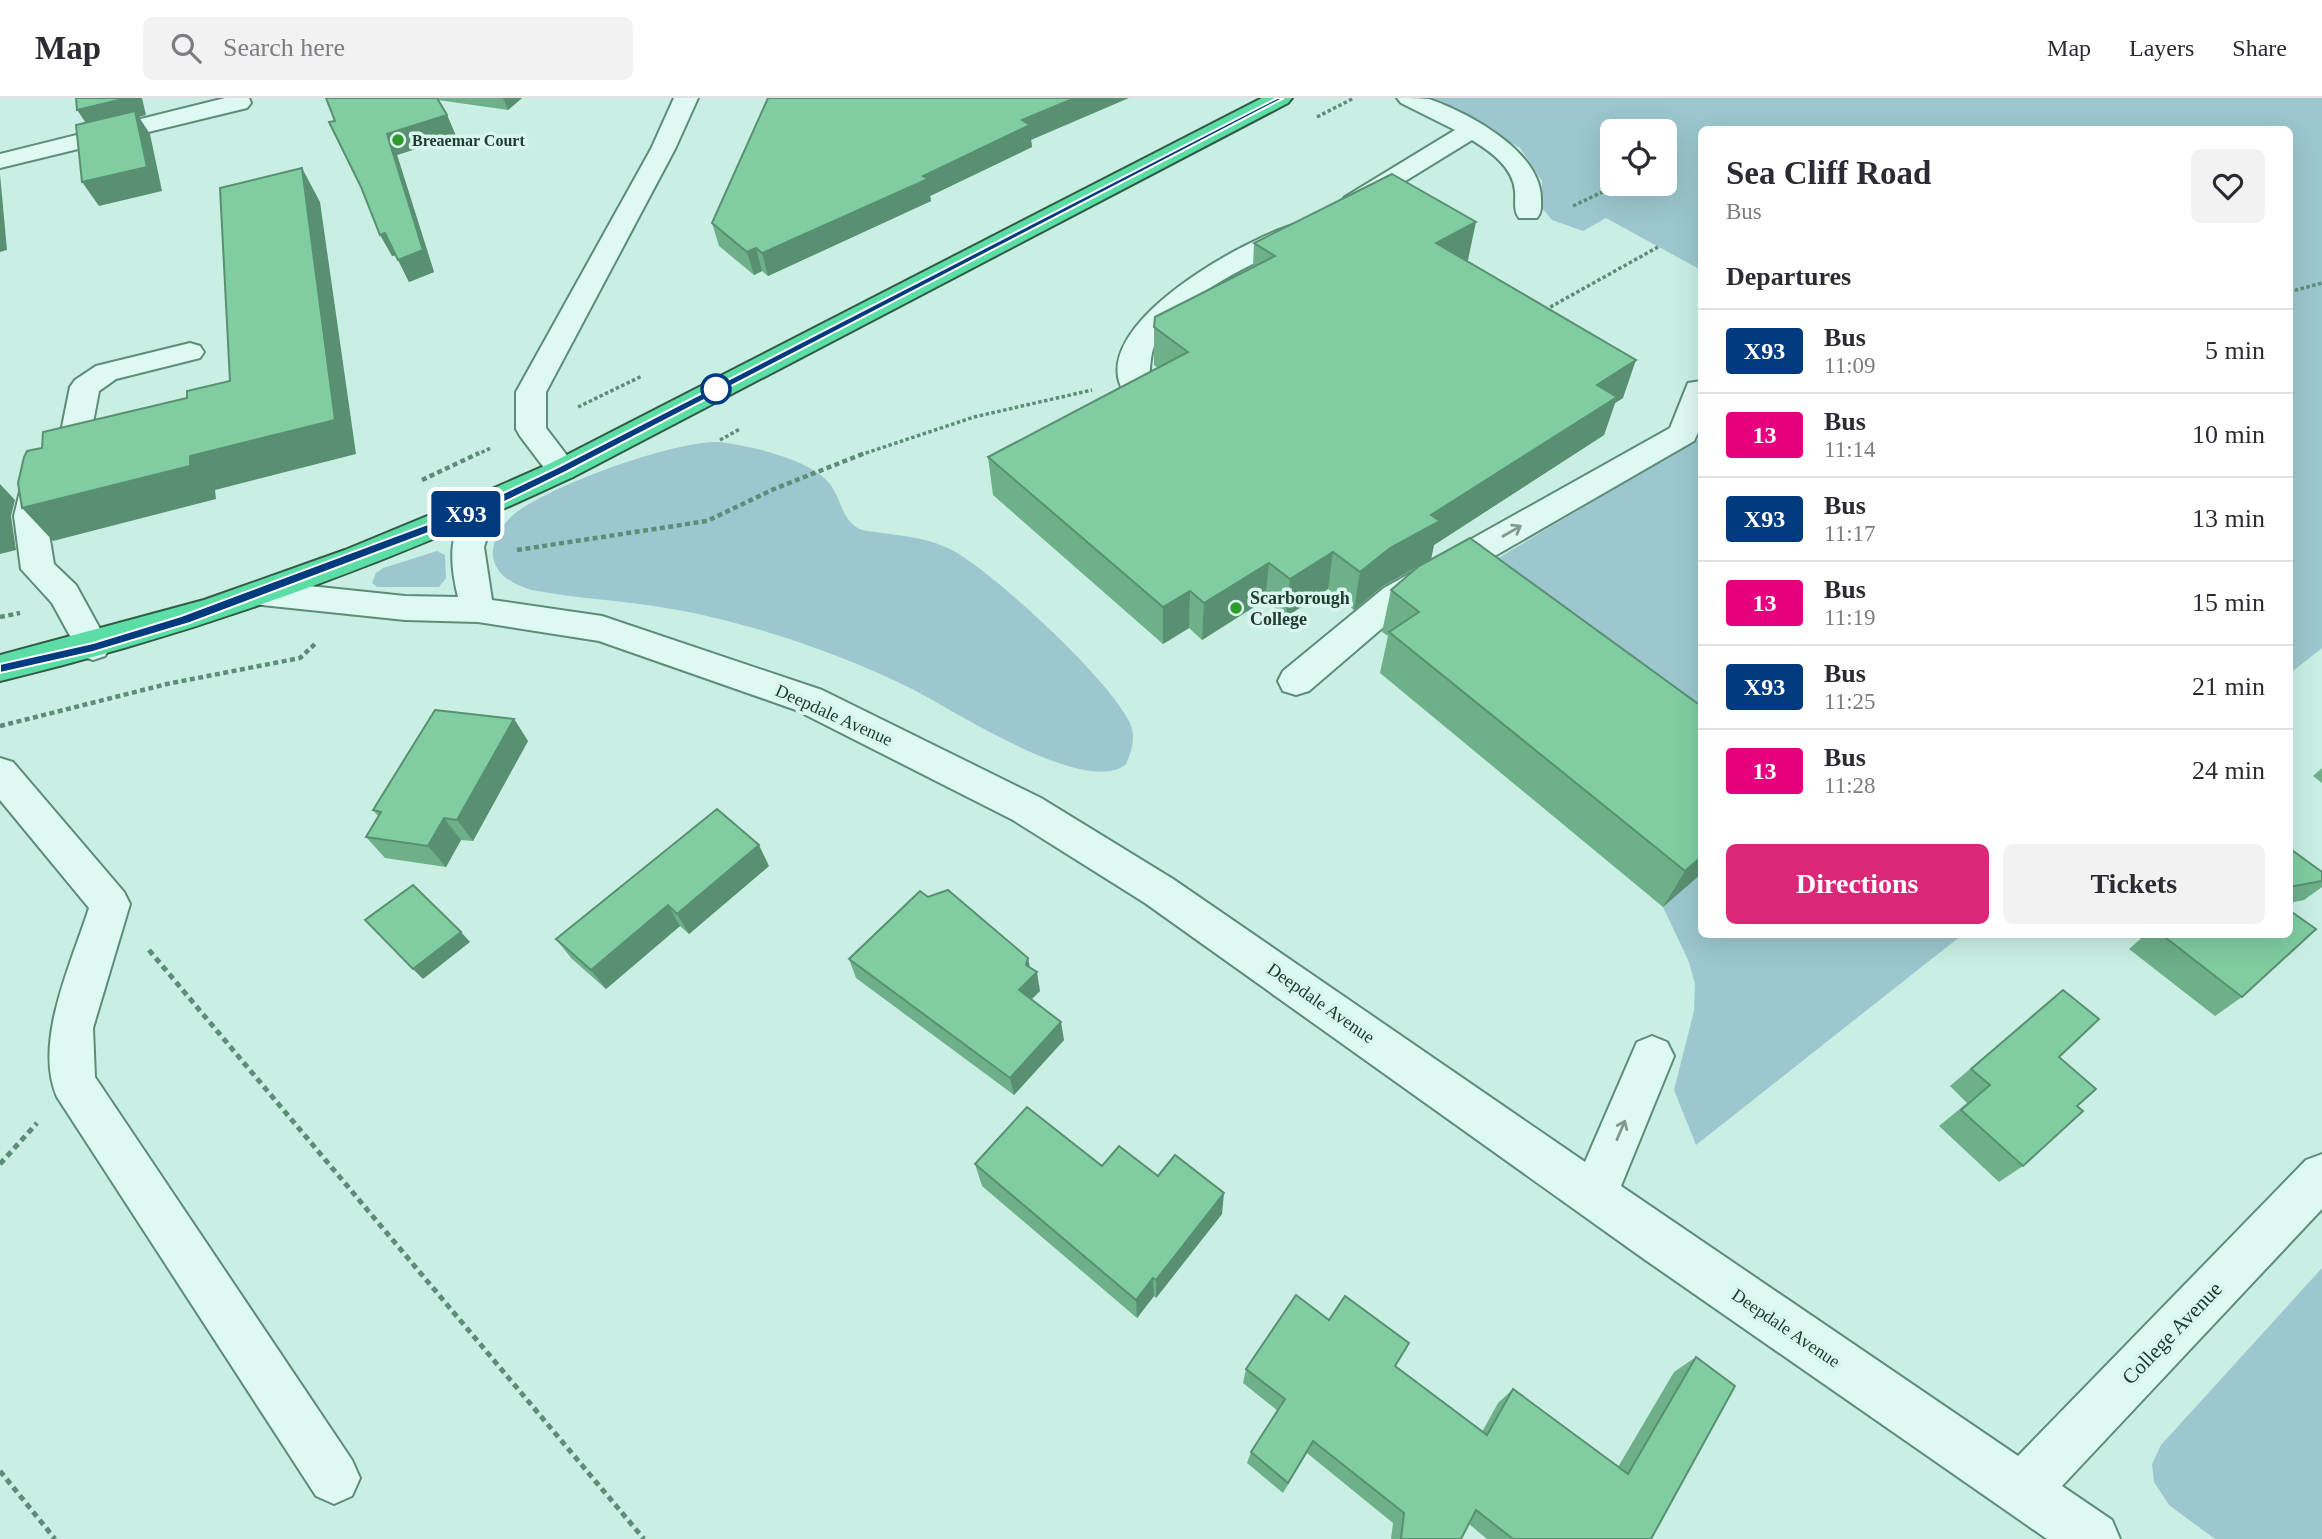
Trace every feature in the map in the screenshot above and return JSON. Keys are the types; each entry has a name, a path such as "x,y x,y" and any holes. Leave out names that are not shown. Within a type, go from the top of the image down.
{"highway":[{"path":"0,668 93,647 262,593 480,509 562,470 1280,98"}],"street":[{"path":"562,470 531,429 531,392 663,149 686,98"},
{"path":"1409,98 1471,130 1513,159 1525,177 1528,213"},
{"path":"0,161 246,100"},
{"path":"1135,387 1133,363 1138,346 1159,316 1178,298 1406,173 1471,130"},
{"path":"93,647 69,604 66,593 54,578 38,569 30,516 39,479 77,428 81,398 92,380 124,367 190,352"},
{"path":"1296,681 1395,597 1683,434 1698,390"},
{"path":"478,610 465,559 469,529 480,509"},
{"name":"Deepdale Avenue","path":"262,593 405,608 478,610 602,629 809,700 1027,809 1159,891 1595,1193 1672,1250 2093,1539"},
{"path":"0,773 110,904 72,1028 73,1082 334,1478"},
{"path":"1595,1193 1652,1056"},
{"name":"College Avenue","path":"2022,1490 2322,1176"}],"path":[{"path":"1564,211 1600,193"},
{"path":"1535,315 1658,247"},
{"path":"2293,291 2322,283"},
{"path":"2315,285 2322,288"},
{"path":"411,485 646,375"},
{"path":"510,551 707,521 729,514 782,486 959,420 1058,396 1115,386 1135,387"},
{"path":"0,617 69,604"},
{"path":"110,904 644,1539"},
{"path":"0,1471 55,1539"}],"shaded area":[{"path":"1433,98 2322,98 2322,648 2293,671 2293,126 1698,126 1698,268 1606,218 1583,231 1552,220 1542,208 1542,181 1520,148"},
{"path":"1698,439 1698,760 1473,573"},
{"path":"718,442 763,450 812,469 832,487 847,517 856,527 940,545 969,561 994,580 1049,628 1119,704 1133,733 1126,764 1108,771 1082,770 1053,761 1020,747 914,690 858,664 768,632 678,610 531,590 513,582 498,570 493,551 498,534 513,515 530,503 612,467 672,449"},
{"path":"437,551 445,555 446,578 439,587 377,587 372,583 376,573 383,568"},
{"path":"1698,877 1698,938 1958,938 1696,1145 1674,1090 1694,1011 1695,984 1689,962 1663,907"},
{"path":"2322,1268 2322,1539 2215,1539 2169,1505 2154,1482 2152,1464 2161,1445"}],"building":[{"path":"76,98 127,98 77,110"},
{"path":"326,98 437,98 447,115 387,134 423,250 398,260 385,233 380,235 361,187 329,122 335,121"},
{"path":"768,98 1075,98 1022,120 1030,125 923,176 928,179 762,253 756,248 747,252 712,223"},
{"path":"135,111 147,167 82,182 76,125"},
{"path":"302,168 335,420 190,456 190,466 22,508 18,483 24,457 27,451 42,448 43,432 187,398 187,391 230,381 220,188"},
{"path":"1392,174 1476,222 1436,243 1636,360 1597,385 1617,397 1431,515 1440,521 1390,548 1360,572 1333,552 1290,579 1269,563 1204,603 1190,591 1163,607 988,457 1188,352 1154,327 1155,317 1275,256 1254,243"},
{"path":"1470,538 1698,704 1698,860 1685,871 1389,632 1419,612 1391,590 1419,566"},
{"path":"435,710 514,719 457,820 444,818 428,846 366,837 381,812 373,810"},
{"path":"717,809 759,845 677,914 668,905 591,970 556,939"},
{"path":"2293,851 2322,872 2322,881 2293,886"},
{"path":"413,885 461,932 413,969 365,920"},
{"path":"948,890 1028,958 1026,965 1037,972 1019,990 1061,1022 1010,1078 849,959 920,891 928,897"},
{"path":"2293,913 2316,929 2242,997 2166,938 2293,938"},
{"path":"2063,990 2099,1019 2059,1057 2096,1089 2077,1106 2083,1111 2023,1166 1961,1110 1990,1085 1971,1069"},
{"path":"1027,1107 1102,1166 1119,1146 1158,1176 1175,1155 1224,1193 1156,1280 1153,1278 1136,1300 975,1164"},
{"path":"1296,1295 1329,1320 1345,1296 1409,1343 1395,1366 1487,1435 1513,1389 1628,1474 1696,1357 1735,1386 1651,1539 1513,1539 1476,1510 1461,1539 1401,1539 1404,1513 1313,1441 1288,1483 1251,1452 1285,1399 1246,1369"}],"bus line":[{"name":"X93","path":"0,668 93,647 185,620 480,509 562,470 1280,98"}],"place":[{"name":"Breaemar Court","path":"398,140"},
{"name":"Scarborough College","path":"1236,608"}]}
